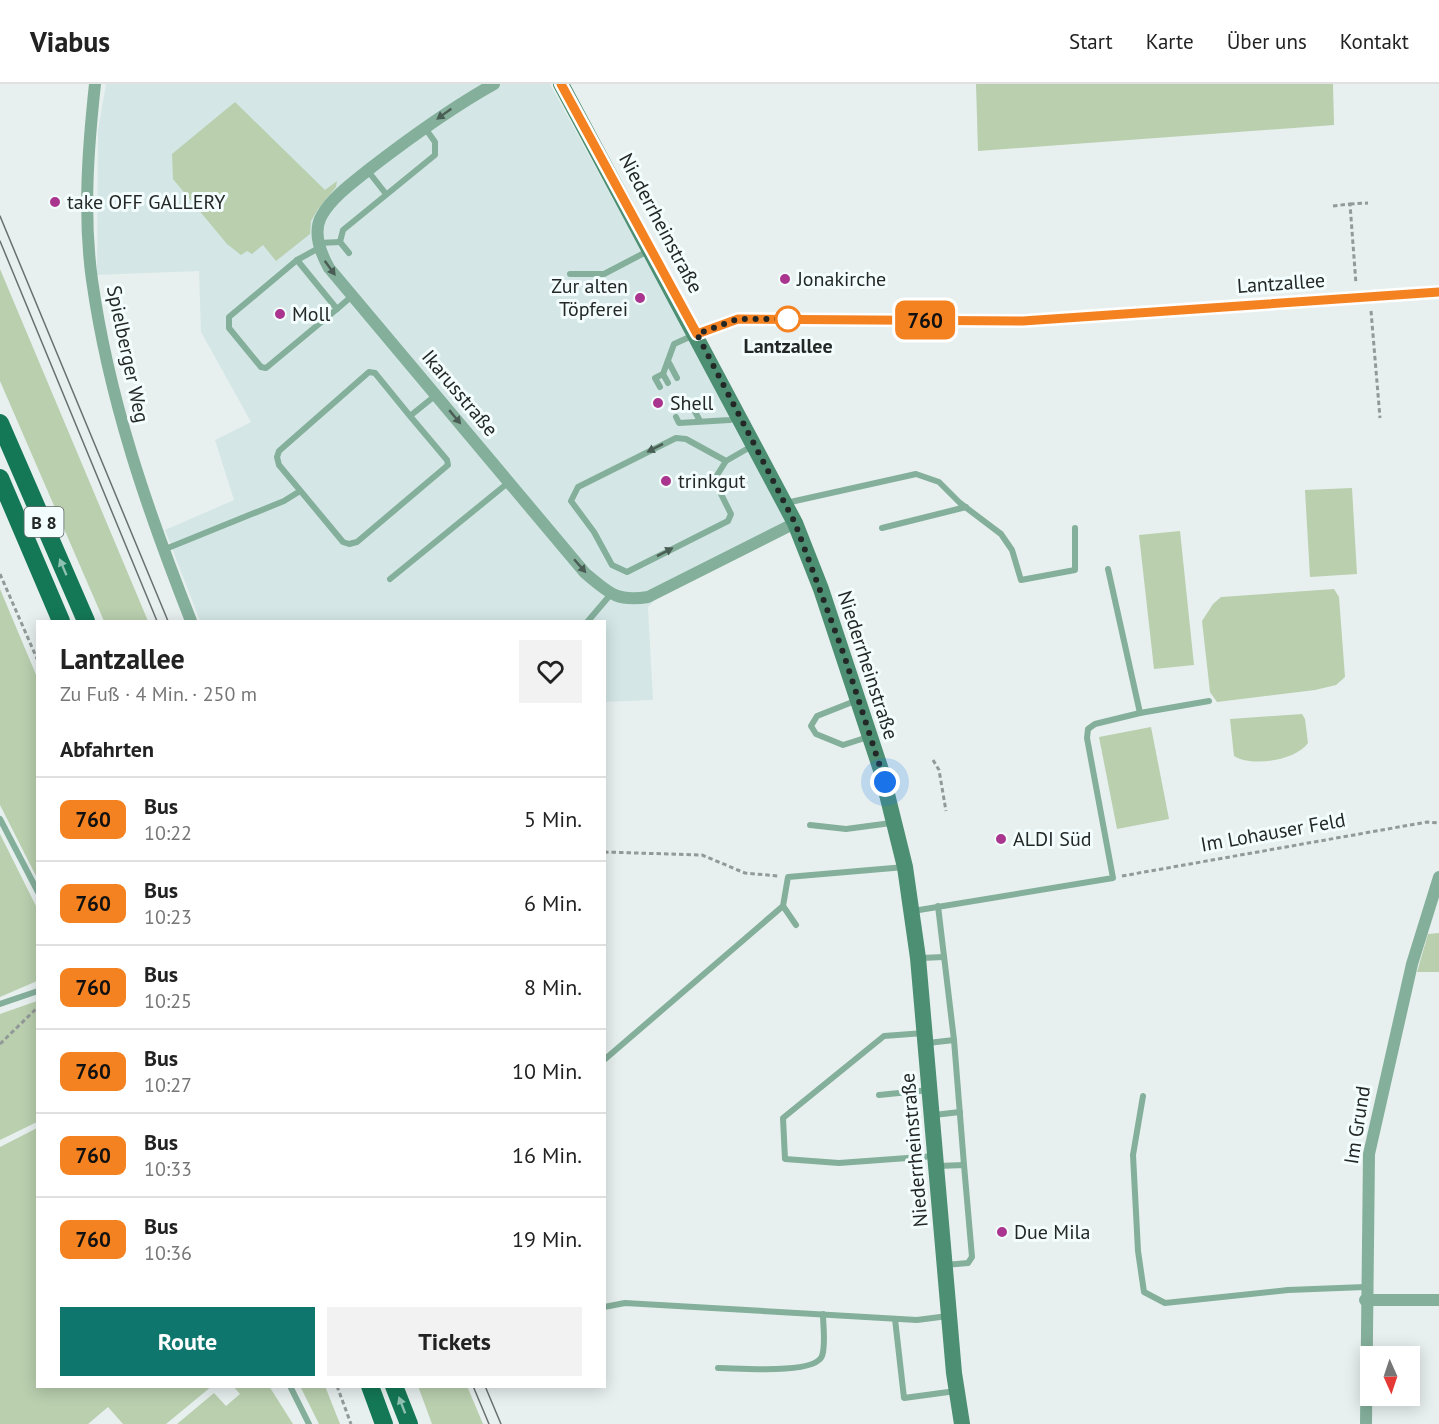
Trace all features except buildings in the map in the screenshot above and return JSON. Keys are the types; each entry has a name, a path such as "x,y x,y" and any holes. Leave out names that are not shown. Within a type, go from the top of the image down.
{"main road":[{"name":"B 8","path":"0,423 86,620"},
{"name":"B 8","path":"0,478 61,620"},
{"path":"371,1388 384,1424"},
{"path":"395,1388 409,1424"}],"street":[{"name":"Spielberger Weg","path":"95,84 87,180 92,278 107,364 126,443 190,620"},
{"path":"319,246 317,234 321,216 354,181 457,105 495,84"},
{"name":"Niederrheinstraße","path":"561,84 697,334 795,523 821,589 859,700 895,822 912,911 949,1316 962,1424"},
{"name":"Ikarusstraße","path":"319,246 329,267 352,296 585,573 611,594"},
{"name":"Lantzallee","path":"697,334 738,319 1023,321 1439,292"},
{"path":"611,594 628,600 648,597 795,523"},
{"name":"Im Grund","path":"1366,1424 1365,1287 1369,1154 1412,964 1439,877"},
{"path":"1365,1300 1439,1300"}],"lane":[{"path":"340,242 343,230 435,155 435,142 425,128"},
{"path":"368,171 386,194"},
{"path":"340,242 319,246 297,260 229,317 228,328 261,367 266,368 352,296"},
{"path":"340,242 349,253"},
{"path":"570,274 604,274 651,250"},
{"path":"297,260 337,309"},
{"path":"660,387 656,378 663,374 674,344 697,334"},
{"path":"668,361 676,378"},
{"path":"369,372 375,373 410,416 447,460 448,465 357,542 349,544 343,542 279,465 277,457 279,451 369,372"},
{"path":"663,374 668,382"},
{"path":"410,416 436,394"},
{"path":"693,408 700,421"},
{"path":"684,413 689,422"},
{"path":"676,417 679,423 730,420 740,416"},
{"path":"726,461 686,439 676,438 578,487 571,501 594,532 612,565 627,572 728,521 731,514 714,480 726,461 755,444"},
{"path":"785,503 915,474 939,482 966,507 1001,534 1012,550 1021,580 1075,570 1075,528"},
{"path":"390,579 509,481"},
{"path":"163,550 284,501 300,491"},
{"path":"882,528 966,507"},
{"path":"1108,569 1140,713"},
{"path":"589,620 611,594"},
{"path":"859,700 818,716 811,726 816,734 843,745 870,737"},
{"path":"912,911 1113,878 1087,738 1088,729 1095,724 1140,713 1209,701"},
{"path":"0,819 36,888"},
{"path":"810,825 846,829 895,822"},
{"path":"606,1058 783,906 788,877 905,867"},
{"path":"783,906 796,925"},
{"path":"938,906 954,1040 972,1257 968,1263 945,1265"},
{"path":"918,958 944,957"},
{"path":"0,1004 36,992"},
{"path":"954,1040 884,1036 783,1118 785,1159 839,1164 936,1161 964,1165"},
{"path":"879,1095 930,1090"},
{"path":"1143,1096 1132,1155 1138,1251 1144,1292 1165,1303 1288,1290 1365,1287"},
{"path":"932,1115 960,1112"},
{"path":"606,1307 625,1303 885,1316 917,1320 949,1316"},
{"path":"718,1368 799,1368 816,1363 822,1356 823,1314"},
{"path":"895,1319 904,1398 957,1391"},
{"path":"291,1388 309,1424"}],"path":[{"path":"1333,206 1368,203"},
{"path":"1350,204 1380,418"},
{"path":"0,574 36,656"},
{"path":"933,760 939,770 946,811"},
{"name":"Im Lohauser Feld","path":"1113,878 1419,823 1439,823"},
{"path":"606,852 702,855 745,873 788,877"},
{"path":"0,1044 36,1009"},
{"path":"338,1388 351,1424"}],"shaded area":[{"path":"106,84 550,84 788,520 674,581 648,607 653,700 606,702 606,620 200,620 165,530 234,500 215,440 251,422 201,332 199,271 97,275 98,130"}],"green space":[{"path":"976,84 1333,84 1334,125 978,151"},
{"path":"235,102 325,190 337,181 336,187 311,221 310,234 276,261 263,245 252,254 247,251 241,255 227,244 173,179 172,154"},
{"path":"0,269 148,620 104,620 0,381"},
{"path":"1352,488 1357,574 1310,577 1305,490"},
{"path":"1180,531 1194,665 1154,669 1139,535"},
{"path":"0,589 36,675 36,876 0,805"},
{"path":"1334,589 1339,597 1345,677 1336,685 1315,690 1217,702 1210,692 1202,621 1213,604 1221,597"},
{"path":"1302,714 1305,719 1308,743 1302,749 1283,758 1272,760 1251,761 1234,756 1230,719"},
{"path":"1151,727 1169,819 1117,829 1099,737"},
{"path":"0,834 36,906 36,981 0,997"},
{"path":"1439,933 1439,972 1417,972 1428,934"},
{"path":"36,1001 36,1122 0,1140 0,1014"},
{"path":"36,1129 36,1388 210,1388 166,1424 123,1424 108,1407 88,1424 0,1424 0,1147"},
{"path":"235,1388 270,1388 293,1424 177,1424 214,1393 226,1406 240,1394"},
{"path":"301,1388 326,1388 340,1424 319,1424"},
{"path":"419,1388 468,1388 483,1424 432,1424"}],"tram line":[{"path":"0,216 168,620"},
{"path":"0,241 157,620"},
{"path":"474,1388 489,1424"},
{"path":"486,1388 501,1424"}],"bus line":[{"name":"760","path":"561,84 697,334 738,319 1023,321 1439,292"}],"place":[{"name":"take OFF GALLERY","path":"55,202"},
{"name":"Jonakirche","path":"785,279"},
{"name":"Zur alten Töpferei","path":"640,298"},
{"name":"Moll","path":"280,314"},
{"name":"Lantzallee","path":"788,319"},
{"name":"Shell","path":"658,403"},
{"name":"trinkgut","path":"666,481"},
{"name":"ALDI Süd","path":"1001,839"},
{"name":"Due Mila","path":"1002,1232"}],"route":[{"path":"788,319 738,319 697,334 795,523 844,655 885,782"}]}
